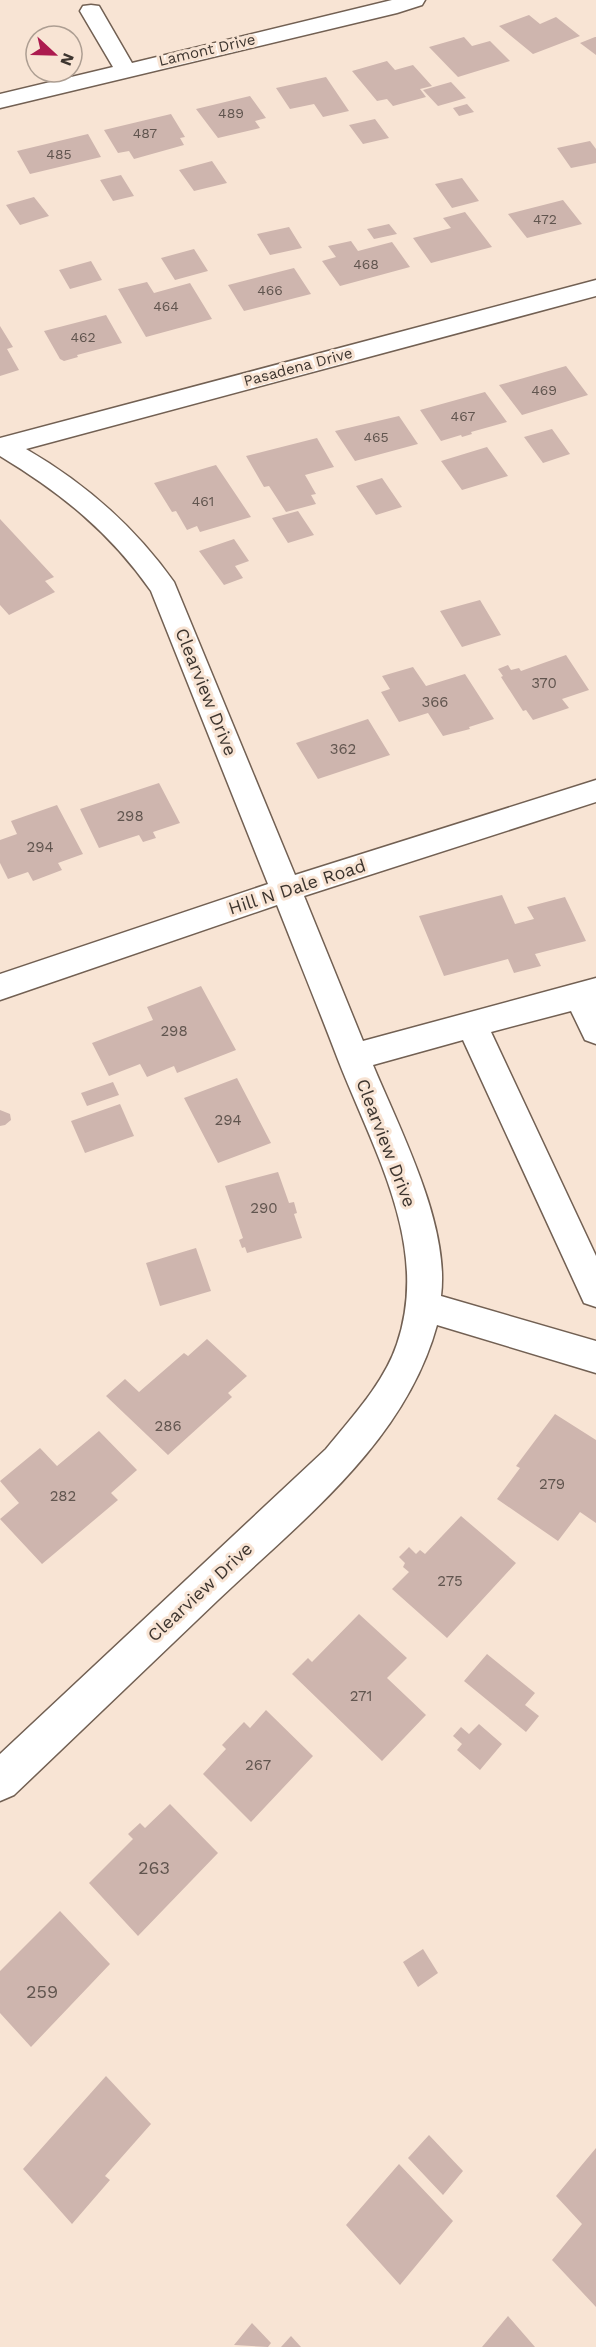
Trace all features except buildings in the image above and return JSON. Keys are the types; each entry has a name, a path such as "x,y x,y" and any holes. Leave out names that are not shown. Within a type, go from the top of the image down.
{"street":[{"name":"Lamont Drive","path":"0,101 125,69 390,8 414,0"},
{"path":"91,11 125,69"},
{"name":"Pasadena Drive","path":"1,447 596,288"},
{"name":"Clearview Drive","path":"0,1781 339,1461 382,1406 408,1365 423,1306 424,1259 407,1189 164,589 146,563 68,487 1,447"},
{"name":"Hill N Dale Road","path":"0,987 286,890 596,791"},
{"path":"353,1057 587,993 596,1031"},
{"path":"471,1024 596,1292"},
{"path":"423,1306 596,1356"}]}
